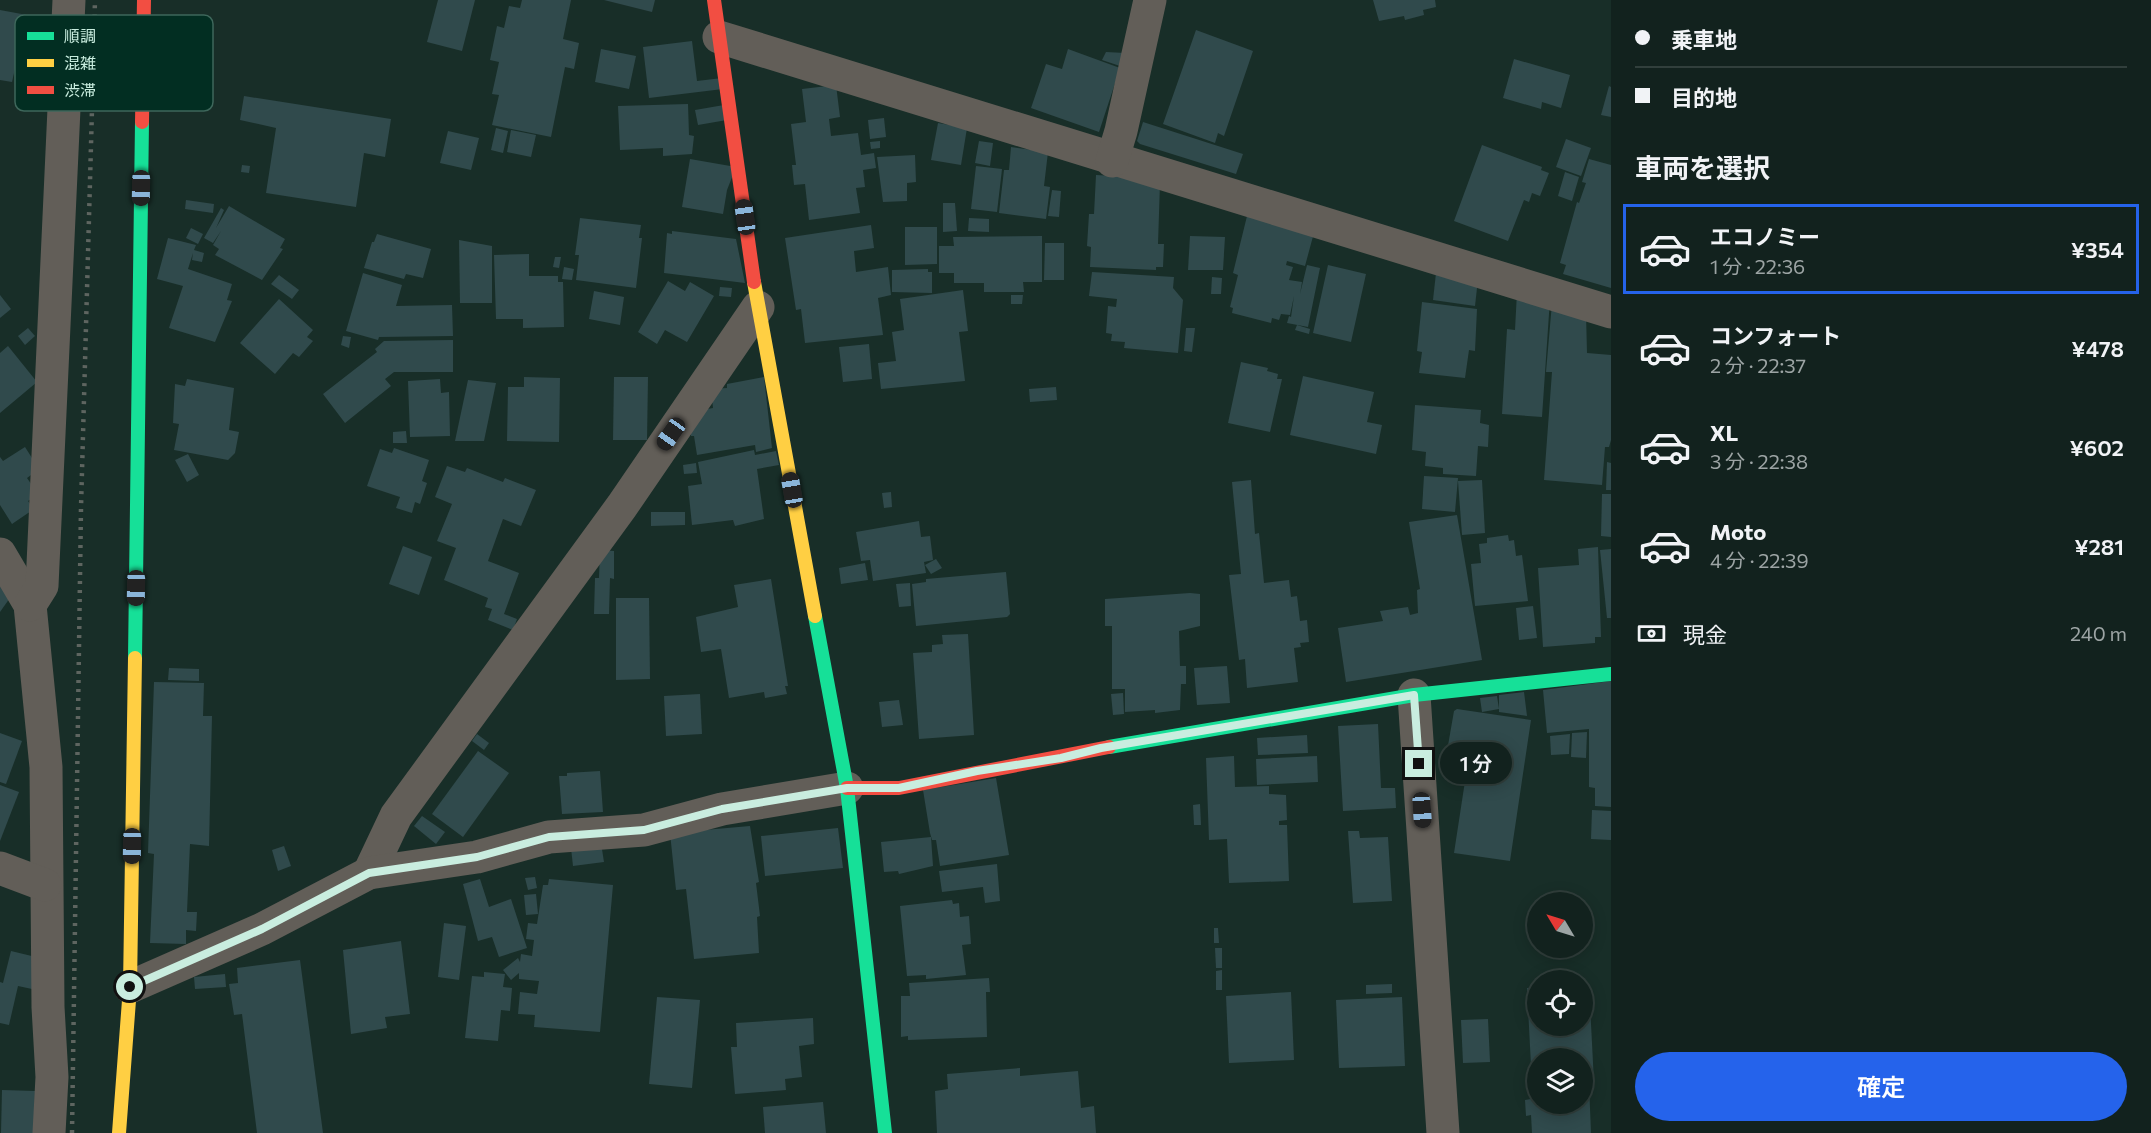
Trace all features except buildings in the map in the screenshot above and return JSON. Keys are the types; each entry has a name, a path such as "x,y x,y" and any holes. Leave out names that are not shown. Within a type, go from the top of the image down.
{"street":[{"path":"68,15 69,0"},
{"path":"144,0 144,15"},
{"path":"714,0 758,307 847,788 885,1133"},
{"path":"1112,161 1121,131 1150,0"},
{"path":"719,37 1112,161 1251,201 1611,312"},
{"path":"30,605 42,586 64,111"},
{"path":"119,1133 130,987 142,111"},
{"path":"369,873 396,816 622,506 758,307"},
{"path":"0,554 30,605 46,767 45,885 52,1077 49,1133"},
{"path":"130,987 262,929 369,873 477,857 549,837 644,830 722,809 847,788 899,788 977,771 1061,758 1101,748 1414,695 1611,674"},
{"path":"1414,695 1443,1133"},
{"path":"0,868 45,885"}],"railway":[{"path":"95,0 95,15"},
{"path":"72,1133 81,508 92,111"}],"traffic: fast":[{"path":"135,658 142,122"},
{"path":"815,616 847,788 885,1133"},
{"path":"1109,747 1414,695 1611,674"}],"traffic: slow":[{"path":"754,282 815,616"},
{"path":"119,1133 130,987 135,658"}],"traffic: jam":[{"path":"144,0 144,15"},
{"path":"714,0 754,282"},
{"path":"142,111 142,122"},
{"path":"847,788 899,788 1109,747"}],"route":[{"path":"130,987 262,929 369,873 477,857 549,837 644,830 722,809 847,788 899,788 977,771 1061,758 1101,748 1414,695 1419,764"}]}
